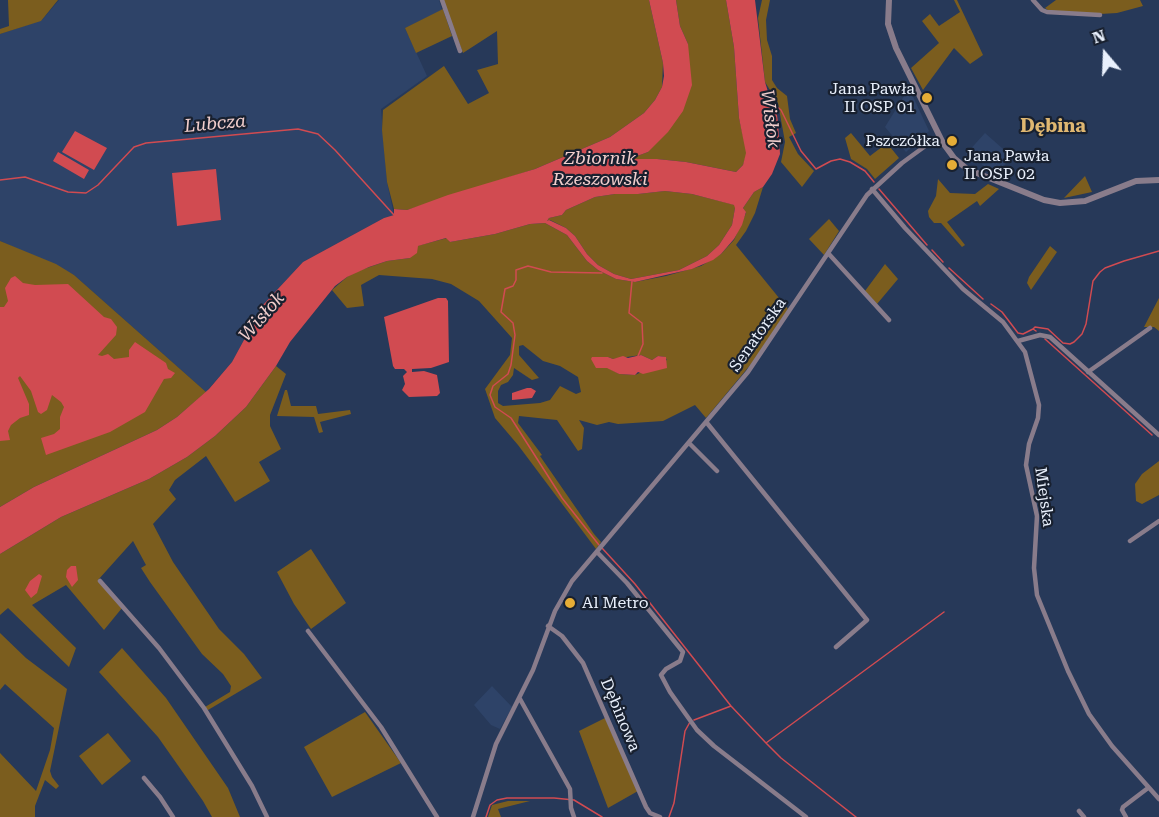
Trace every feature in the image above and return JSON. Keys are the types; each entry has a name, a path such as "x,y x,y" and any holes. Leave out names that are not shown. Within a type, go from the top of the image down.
{"street":[{"path":"442,0 460,51"},
{"path":"889,0 890,36 939,136 951,153 967,169 1056,203 1077,203 1136,181 1159,180"},
{"path":"1033,0 1047,12 1100,15"},
{"name":"Senatorska","path":"473,817 496,744 520,699 548,626 572,581 759,358 872,189 904,161 939,136"},
{"name":"Miejska","path":"872,189 905,228 963,289 996,316 1018,341 1027,357 1039,405 1026,465 1037,516 1034,576 1037,595 1084,706 1112,746 1159,799"},
{"path":"828,253 889,320"},
{"path":"1088,372 1150,328"},
{"path":"1018,341 1028,337 1047,335 1159,435"},
{"path":"706,423 867,620 836,647"},
{"path":"689,443 717,471"},
{"path":"1130,542 1159,521"},
{"path":"597,552 627,583 683,652 682,659 661,675 688,719 714,747 806,817"},
{"path":"100,581 159,648 204,708 252,786 267,817"},
{"name":"Dębinowa","path":"548,626 562,636 583,663 603,704 646,807 650,813 660,817"},
{"path":"308,631 381,727 437,817"},
{"path":"520,699 567,784 574,817"},
{"path":"144,778 173,817"},
{"path":"1126,817 1122,810 1123,807 1148,788"},
{"path":"1079,811 1084,817"}],"shaded area":[{"path":"8,0 58,0 41,21 0,34 0,29 9,26"},
{"path":"59,0 439,0 442,10 405,28 427,76 381,109 387,182 394,215 384,218 303,262 263,305 232,362 206,392 74,275 0,241 0,34 42,20"},
{"path":"443,0 649,0 663,63 662,87 644,113 610,137 535,169 407,210 394,209 387,182 382,130 383,110 444,66 468,104 489,93 477,70 498,64 497,31 463,53"},
{"path":"676,0 726,0 734,47 739,118 747,153 743,165 736,172 686,162 657,159 626,160 648,152 688,44 680,26"},
{"path":"762,0 770,0 766,20 767,40 772,56 772,80 777,88 787,96 790,119 796,133 789,137 798,154 814,171 802,187 781,162 785,142 778,103 765,82 758,18"},
{"path":"954,0 957,0 983,55 970,64 954,48 923,90 911,68 939,43 922,21 930,14 939,26 960,12"},
{"path":"1056,0 1140,0 1143,6 1117,13 1100,14 1049,11 1045,8"},
{"path":"443,9 452,36 416,53 405,28"},
{"path":"909,88 929,131 906,152 885,127"},
{"path":"851,133 870,156 887,143 899,158 875,179 867,169 851,159 845,138"},
{"path":"985,133 1011,156 998,175 966,154"},
{"path":"1085,176 1092,192 1064,198"},
{"path":"938,179 950,193 975,194 988,184 999,189 980,206 977,201 947,222 965,245 962,247 941,223 934,223 929,217 928,211 936,196"},
{"path":"763,187 755,213 736,245 788,309 756,358 706,418 695,405 663,421 618,424 609,422 597,425 579,420 584,428 582,449 578,451 557,420 519,416 518,423 601,542 596,549 495,418 485,389 510,355 512,338 479,301 451,284 432,279 379,275 361,285 364,306 347,308 332,290 358,271 387,261 410,258 417,246 447,238 450,242 495,234 530,224 545,223 567,235 587,261 598,270 616,279 635,282 666,276 701,266 721,254 734,240 746,213 743,208 754,192","holes":["523,345 543,361 560,366 578,377 581,392 576,394 560,386 550,400 540,403 503,406 498,403 498,391 501,385 508,382 513,375 514,368 532,380 539,378 519,355 519,346","641,355 652,360 658,356 665,357 667,360 635,375 619,374 607,367 601,367 592,357 613,359"]},
{"path":"665,191 692,194 735,205 732,225 719,245 707,256 679,270 631,279 614,274 598,265 566,228 550,220 547,221 595,197"},
{"path":"829,219 839,231 824,255 809,239"},
{"path":"0,241 56,264 74,275 206,392 177,417 157,430 34,487 0,507"},
{"path":"1050,246 1057,252 1031,290 1027,283 1029,277"},
{"path":"885,264 898,279 877,304 865,291"},
{"path":"1159,298 1159,331 1154,327 1144,327"},
{"path":"276,366 286,374 270,415 270,426 281,449 259,462 270,481 235,502 206,456 175,480 169,490 176,499 153,524 173,562 219,629 244,654 262,678 208,710 205,707 230,692 231,686 223,674 202,654 150,582 141,568 146,565 133,541 98,580 122,608 104,630 66,585 32,605 76,648 69,667 8,608 0,615 0,554 61,517 149,479 187,457 215,436 246,407"},
{"path":"285,390 287,390 291,406 316,406 318,414 350,410 351,414 320,422 323,432 319,433 314,417 277,416"},
{"path":"1159,461 1159,495 1142,504 1136,501 1135,484 1142,474"},
{"path":"311,549 346,603 311,629 277,572"},
{"path":"0,633 26,658 67,689 50,771 59,786 56,789 45,780 35,806 35,817 0,817 0,753 36,791 50,750 54,728 5,684 0,690"},
{"path":"122,648 166,698 228,788 240,817 212,817 158,737 99,672"},
{"path":"492,686 512,707 500,729 491,725 474,705"},
{"path":"365,712 401,763 332,797 304,747"},
{"path":"605,718 638,791 608,808 579,731"},
{"path":"108,733 131,761 102,785 79,756"},
{"path":"508,801 530,801 498,809 501,817 488,817 492,805"}],"water":[{"path":"649,0 676,0 680,26 688,44 692,85 683,111 668,132 648,152 629,159 686,162 736,172 743,165 746,153 739,118 734,47 726,0 755,0 765,82 769,95 775,102 780,154 772,174 763,187 754,192 743,208 746,212 734,239 713,260 692,269 635,282 616,279 598,270 587,261 567,235 545,223 530,224 495,234 450,242 446,238 418,246 417,253 410,258 387,261 369,267 347,277 335,286 290,342 276,366 246,407 215,436 187,457 149,479 61,517 0,554 0,507 34,487 157,430 177,417 209,389 232,362 263,305 303,262 384,218 394,215 394,209 407,210 535,169 610,137 644,113 655,100 662,87 663,63","holes":["665,191 692,194 734,205 732,225 719,245 707,256 679,270 631,279 614,274 598,265 566,228 547,221 595,197"]},
{"path":"75,131 107,148 94,170 62,152"},
{"path":"58,152 89,170 84,179 53,161"},
{"path":"216,169 221,220 177,226 172,173"},
{"path":"15,276 23,283 35,285 68,284 104,317 111,319 117,327 116,335 98,355 108,354 114,359 129,357 129,350 135,342 166,363 168,369 175,373 171,378 164,379 145,412 110,432 46,455 41,438 54,434 60,429 60,417 64,407 52,395 47,410 41,414 38,412 31,391 20,376 18,378 29,404 29,415 11,425 8,431 10,440 0,441 0,307 4,307 8,301 5,288"},
{"path":"438,298 446,298 448,301 449,362 431,368 412,369 412,372 424,371 437,375 440,393 437,396 409,397 402,390 405,384 403,376 407,372 404,369 395,369 393,366 384,317"},
{"path":"641,355 652,360 658,356 666,357 667,368 643,374 638,372 635,375 619,374 607,368 596,368 591,359 592,357 608,357 613,359 623,356 628,358"},
{"path":"527,388 536,391 532,398 512,400 512,393"},
{"path":"71,566 76,566 78,580 72,587 66,577 67,570"},
{"path":"39,574 42,576 37,593 31,598 25,590 30,581"}],"waterway":[{"name":"Wisłok","path":"774,104 781,110 801,151 816,169 840,159 865,171 874,182"},
{"name":"Lubcza","path":"0,180 25,177 68,192 86,193 98,185 134,147 146,143 298,129 318,134 394,215"},
{"path":"879,189 927,245"},
{"path":"932,250 943,262"},
{"path":"1033,329 1035,327 1048,329 1063,343 1074,342 1082,334 1086,324 1093,281 1100,272 1124,261 1159,251"},
{"path":"599,545 562,498 511,418 495,407 490,395 493,386 508,374 511,365 515,335 513,323 501,312 505,289 513,286 516,280 516,270 528,266 551,272 602,273"},
{"path":"949,268 983,299"},
{"path":"632,281 629,313 642,323 643,344 638,356"},
{"path":"991,304 1002,312 1018,333 1023,334 1033,329 1036,331"},
{"path":"1045,339 1152,435"},
{"path":"602,548 635,584 731,706 781,758 856,817"},
{"path":"766,743 944,612"},
{"path":"694,720 731,706"},
{"path":"669,817 674,803 685,731 690,722"},
{"path":"486,817 490,805 497,800 507,798 574,800 602,817"}],"place":[{"name":"Jana Pawła II OSP 01","path":"927,98"},
{"name":"Pszczółka","path":"952,141"},
{"name":"Jana Pawła II OSP 02","path":"952,165"},
{"name":"Al Metro","path":"570,603"}],"district":[{"name":"Dębina","path":"1053,127"}],"water label":[{"name":"Zbiornik Rzeszowski","path":"600,169"}]}
